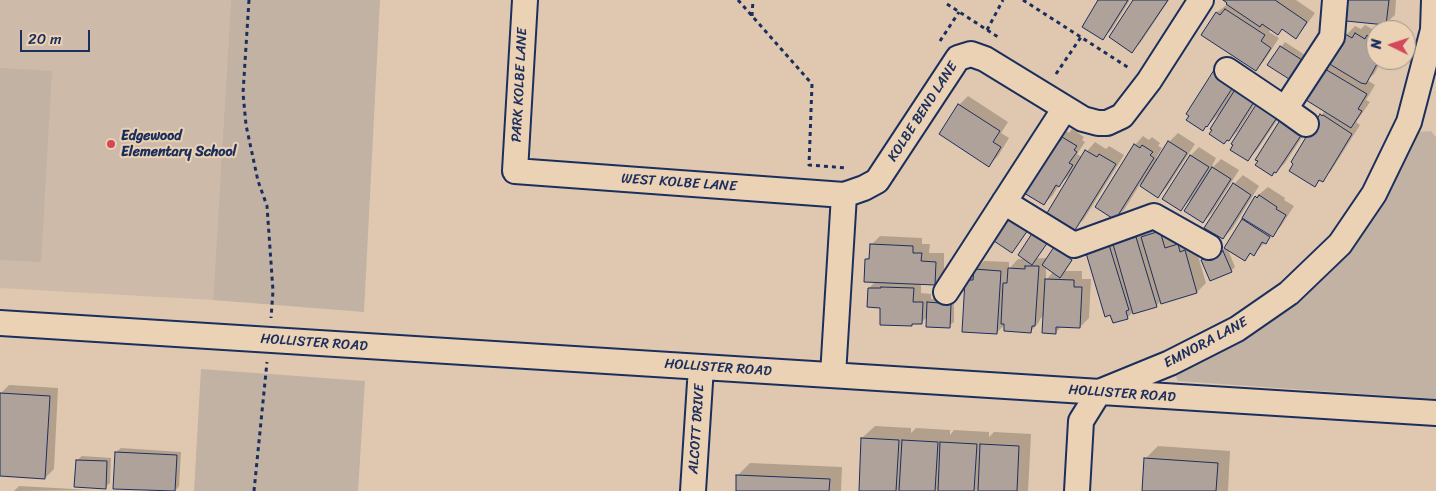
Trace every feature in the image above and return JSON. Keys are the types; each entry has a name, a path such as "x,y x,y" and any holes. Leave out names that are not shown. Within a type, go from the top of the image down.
{"street":[{"name":"PARK KOLBE LANE","path":"515,170 525,0"},
{"name":"KOLBE BEND LANE","path":"844,195 877,181 958,58 971,54 985,59 1083,119 1107,123 1122,116 1149,81 1201,0"},
{"path":"1285,109 1332,37 1336,0"},
{"name":"EMNORA LANE","path":"1434,0 1433,30 1436,54"},
{"name":"EMNORA LANE","path":"1099,392 1170,363 1238,329 1289,294 1340,244 1374,194 1409,122 1433,30"},
{"path":"1228,70 1306,124"},
{"path":"946,292 1065,108"},
{"name":"WEST KOLBE LANE","path":"515,170 844,195"},
{"path":"833,375 844,195"},
{"path":"1004,202 1074,245 1154,216 1209,247"},
{"name":"HOLLISTER ROAD","path":"0,323 1436,413"},
{"name":"ALCOTT DRIVE","path":"693,491 701,367"},
{"path":"1077,491 1081,420 1099,392"}],"path":[{"path":"250,0 243,93 246,125 258,181 267,206 273,291 271,319"},
{"path":"738,0 812,84 808,164 850,168"},
{"path":"752,16 753,0"},
{"path":"987,30 1003,0"},
{"path":"1023,0 1149,81"},
{"path":"947,4 1002,40"},
{"path":"937,45 959,12"},
{"path":"1049,69 1056,74 1081,38"},
{"path":"254,491 267,360"}],"shaded area":[{"name":"Edgewood Elementary School","path":"0,0 231,0 213,300 0,288"},
{"path":"231,0 380,0 364,312 213,300"},
{"path":"0,68 52,71 41,262 0,260"},
{"path":"1431,131 1436,137 1436,399 1178,381 1173,370 1220,347 1382,201 1418,132"},
{"path":"201,369 365,381 358,491 194,491"}],"building":[{"path":"1098,0 1128,0 1103,40 1082,27"},
{"path":"1133,0 1168,0 1132,53 1109,37"},
{"path":"1223,0 1275,0 1307,22 1296,39 1282,29 1278,35 1262,24 1260,27"},
{"path":"1348,0 1389,0 1387,20 1366,20 1366,23 1346,21"},
{"path":"1225,9 1265,35 1261,41 1271,48 1256,71 1201,35 1216,12 1220,15"},
{"path":"1355,33 1365,39 1366,37 1366,70 1374,70 1366,84 1361,83 1328,63 1345,34 1352,38"},
{"path":"1280,46 1302,60 1289,79 1267,65"},
{"path":"1325,69 1367,94 1358,109 1362,111 1351,128 1306,100"},
{"path":"1214,70 1235,84 1203,131 1186,120 1189,116 1186,114"},
{"path":"1238,85 1257,97 1229,141 1227,140 1224,144 1209,134 1212,130 1210,129"},
{"path":"1259,100 1280,113 1248,161 1230,150 1233,145 1231,144"},
{"path":"958,104 1000,131 993,142 1001,147 989,167 939,134"},
{"path":"1284,114 1306,128 1276,173 1274,172 1272,176 1255,165 1258,161 1255,160"},
{"path":"1320,114 1352,134 1323,182 1319,180 1315,187 1289,171 1293,164 1291,162"},
{"path":"1062,137 1077,146 1074,150 1077,152 1069,163 1073,165 1059,187 1056,185 1044,205 1024,193 1057,139 1060,141"},
{"path":"1168,141 1187,153 1158,198 1140,186"},
{"path":"1134,144 1140,148 1142,145 1153,152 1150,155 1154,158 1115,220 1095,207"},
{"path":"1085,150 1097,157 1099,154 1116,164 1075,230 1047,213"},
{"path":"1190,155 1209,167 1181,211 1162,199"},
{"path":"1212,167 1231,179 1203,223 1184,211"},
{"path":"1233,183 1251,195 1223,239 1204,228"},
{"path":"1259,195 1286,215 1273,237 1242,218 1255,196 1257,198"},
{"path":"1010,217 1028,230 1012,253 994,241"},
{"path":"1242,219 1270,237 1266,244 1262,242 1254,256 1250,253 1245,261 1224,248"},
{"path":"1160,231 1165,248 1178,244 1180,252 1185,250 1197,293 1161,304 1141,237"},
{"path":"1033,232 1048,242 1032,265 1018,255"},
{"path":"1136,237 1157,307 1133,314 1113,244"},
{"path":"870,244 913,246 913,253 922,253 921,261 936,262 935,285 864,282 865,259 869,259"},
{"path":"1109,245 1129,310 1126,311 1128,319 1113,323 1110,315 1105,317 1086,253"},
{"path":"1054,247 1072,260 1060,278 1042,265"},
{"path":"1223,251 1232,272 1210,281 1201,260"},
{"path":"1025,266 1039,266 1035,326 1032,326 1031,333 1004,331 1004,324 1001,324 1003,283 1007,283 1008,268 1025,269"},
{"path":"974,269 1001,271 997,334 962,332 965,280 973,280"},
{"path":"1045,279 1074,280 1074,287 1082,287 1080,328 1056,327 1056,334 1042,333"},
{"path":"868,288 914,288 913,302 923,302 922,324 912,324 912,326 880,325 880,308 867,307"},
{"path":"927,302 951,304 950,328 926,327"},
{"path":"0,393 50,396 45,479 0,476"},
{"path":"861,438 899,440 896,491 859,491"},
{"path":"902,440 938,442 935,491 899,491"},
{"path":"940,442 977,444 974,491 938,491"},
{"path":"980,444 1019,446 1017,491 978,491"},
{"path":"115,452 177,455 175,491 113,489"},
{"path":"1144,458 1218,463 1216,491 1142,491"},
{"path":"76,460 107,461 106,489 74,487"},
{"path":"736,475 830,479 829,491 736,491"}],"place":[{"name":"Edgewood Elementary School","path":"111,144"}]}
